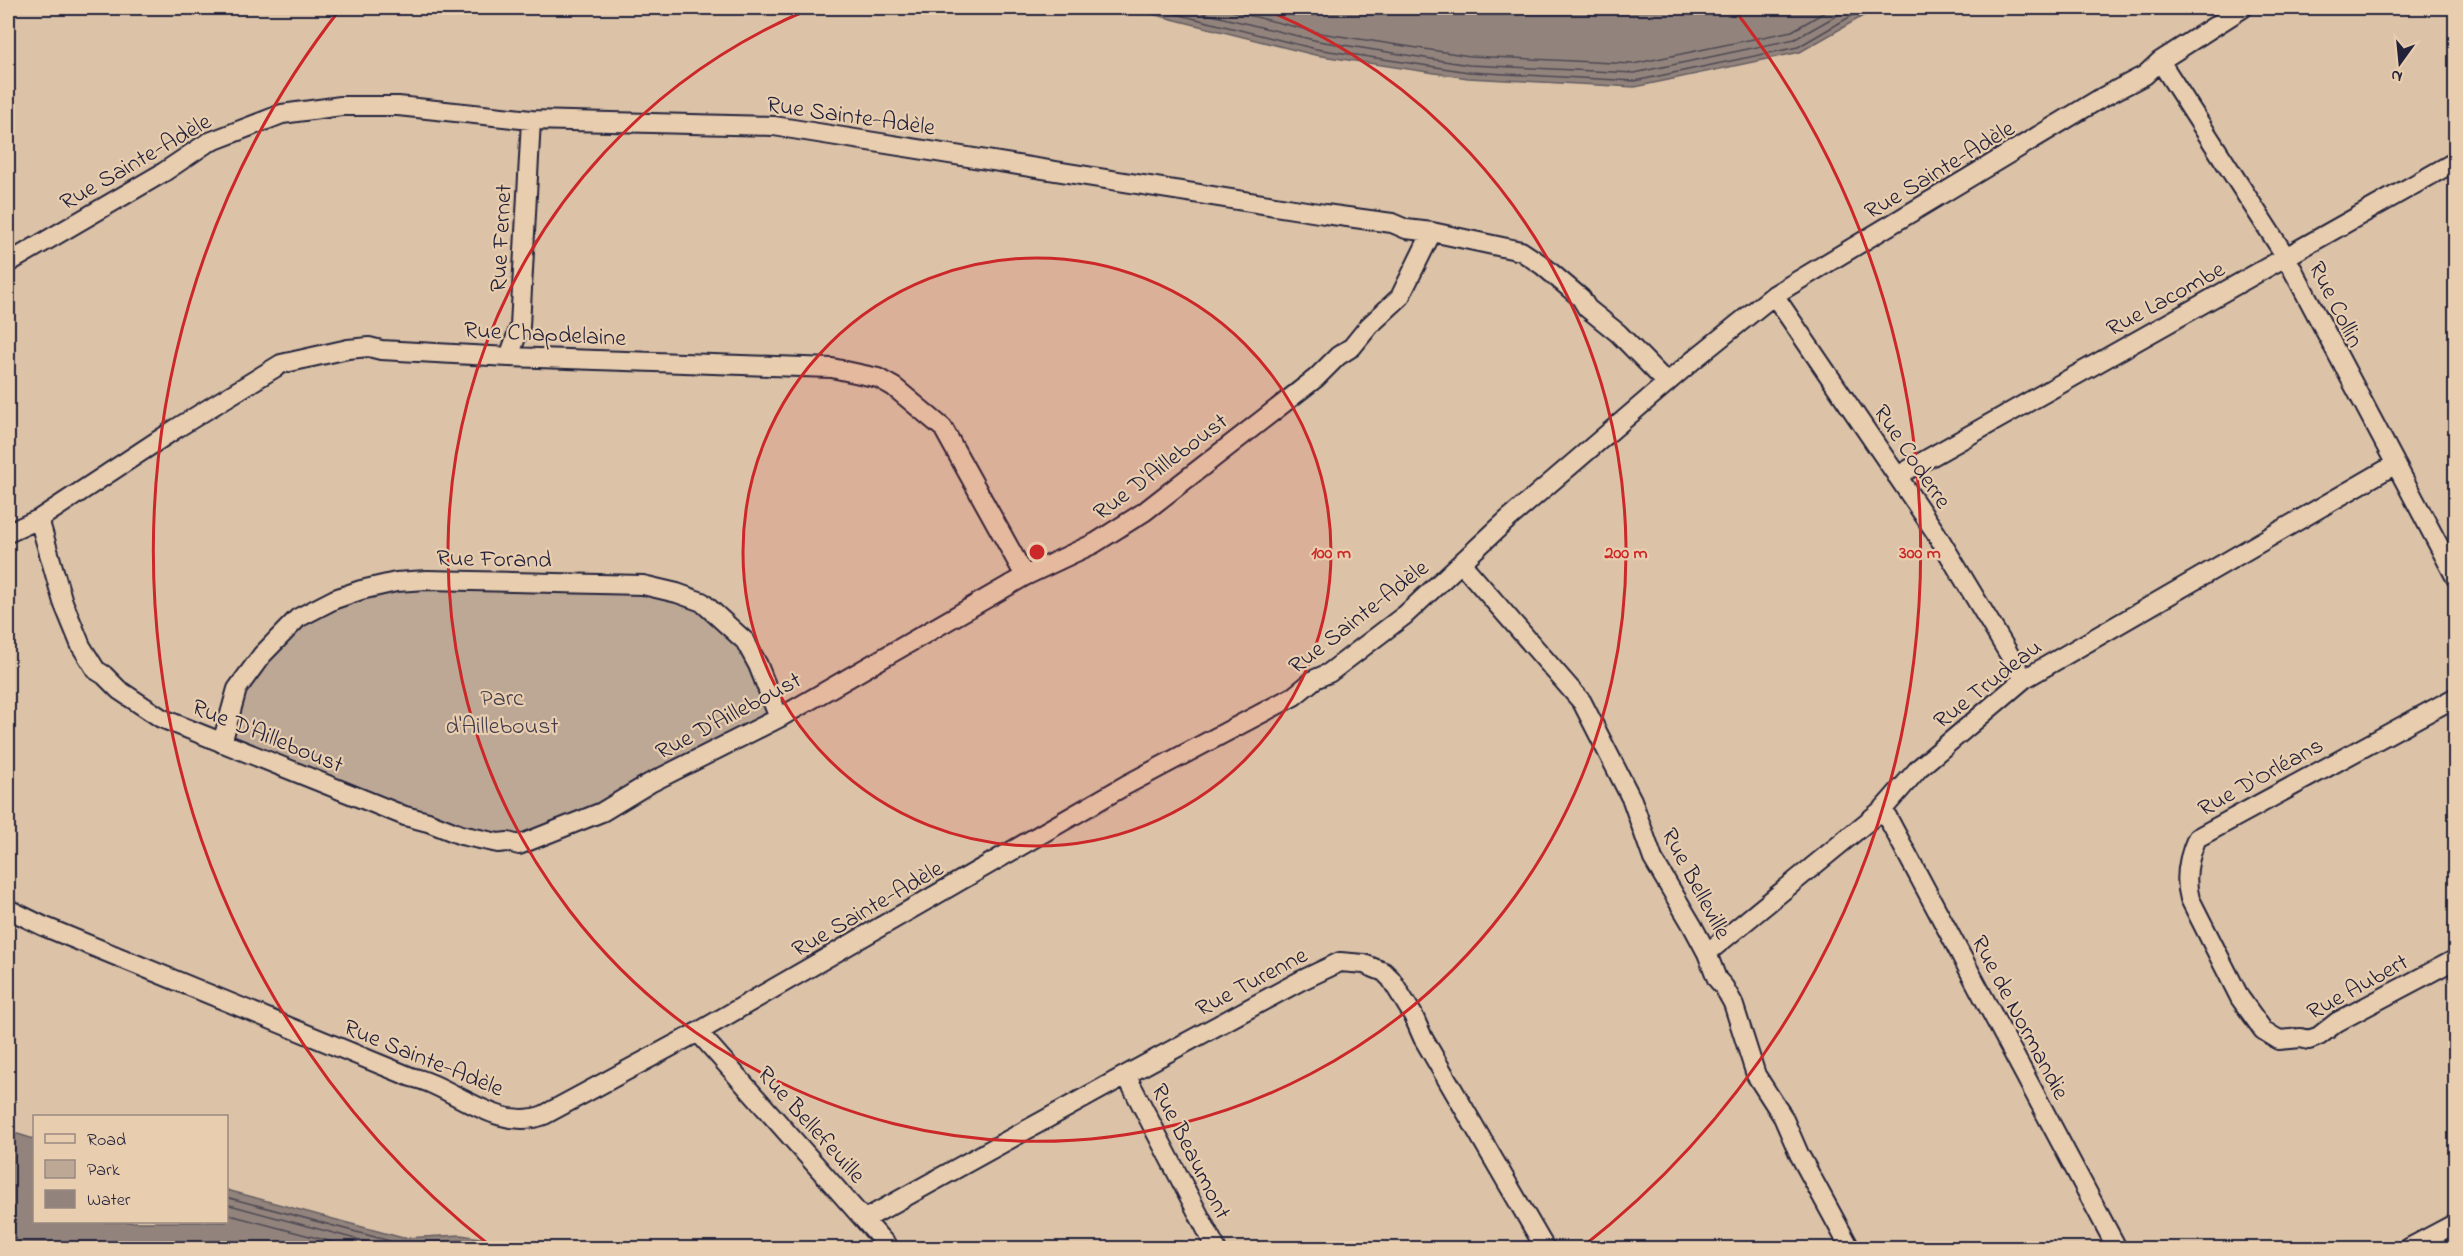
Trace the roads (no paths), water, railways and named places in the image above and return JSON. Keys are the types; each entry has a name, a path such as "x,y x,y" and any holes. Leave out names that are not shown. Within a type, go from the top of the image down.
{"street":[{"name":"Rue Sainte-Adèle","path":"8,909 54,931 411,1077 425,1080 483,1109 522,1120 534,1119 557,1109 698,1032 1126,785 1294,696 1316,679 1329,673 1405,615 1507,520 1774,295 2145,75 2160,61 2243,8"},
{"name":"Rue Collin","path":"2160,61 2286,257 2394,465 2456,578"},
{"name":"Rue Sainte-Adèle","path":"8,263 164,172 207,142 282,114 341,106 398,106 531,120 774,126 1392,223 1406,229 1432,232 1521,251 1542,265 1581,298 1587,308 1618,333 1667,383"},
{"name":"Rue Fernet","path":"509,357 520,326 531,120"},
{"name":"Rue Lacombe","path":"1897,476 2456,161"},
{"name":"Rue D'Ailleboust","path":"39,519 63,602 81,645 96,670 119,690 161,718 405,816 461,835 519,845 602,812 650,783 779,718 1025,576 1095,543 1144,512 1316,378 1338,356 1352,347 1369,326 1400,297 1432,232"},
{"name":"Rue Coderre","path":"1774,295 1936,533 2024,679"},
{"name":"Rue Chapdelaine","path":"8,533 39,519 177,428 281,364 291,360 303,360 348,349 369,347 381,350 509,357 832,368 878,378 894,387 943,428 1025,576"},
{"name":"Rue Trudeau","path":"1707,953 1883,809 1919,768 2024,679 2180,586 2394,465"},
{"name":"Rue Belleville","path":"1462,564 1582,702 1632,800 1653,859 1707,953 1717,979 1724,987 1736,1013 1756,1075 1783,1117 1799,1154 1850,1248"},
{"name":"Rue Forand","path":"222,743 237,689 262,655 298,618 335,599 361,590 396,582 433,580 643,585 702,602 745,641 752,652 779,718"},
{"name":"Rue D'Orléans","path":"2279,1040 2263,1030 2240,998 2190,899 2186,886 2188,866 2197,838 2456,697"},
{"name":"Rue de Normandie","path":"1883,809 2117,1248"},
{"name":"Rue Aubert","path":"2279,1040 2301,1038 2309,1040 2319,1036 2337,1022 2456,958"},
{"name":"Rue Turenne","path":"865,1219 1126,1075 1300,981 1340,962 1364,964 1384,972 1391,979 1545,1248"},
{"name":"Rue Bellefeuille","path":"698,1032 890,1248"},
{"name":"Rue Beaumont","path":"1126,1075 1216,1248"},
{"path":"2409,1248 2456,1223"}],"water":[{"path":"1128,8 1877,8 1800,52 1635,87 1468,78 1315,55"},
{"path":"8,1131 33,1139 33,1223 228,1223 228,1190 403,1238 461,1235 541,1248 8,1248"}],"park label":[{"name":"Parc d'Ailleboust","path":"502,711"}]}
